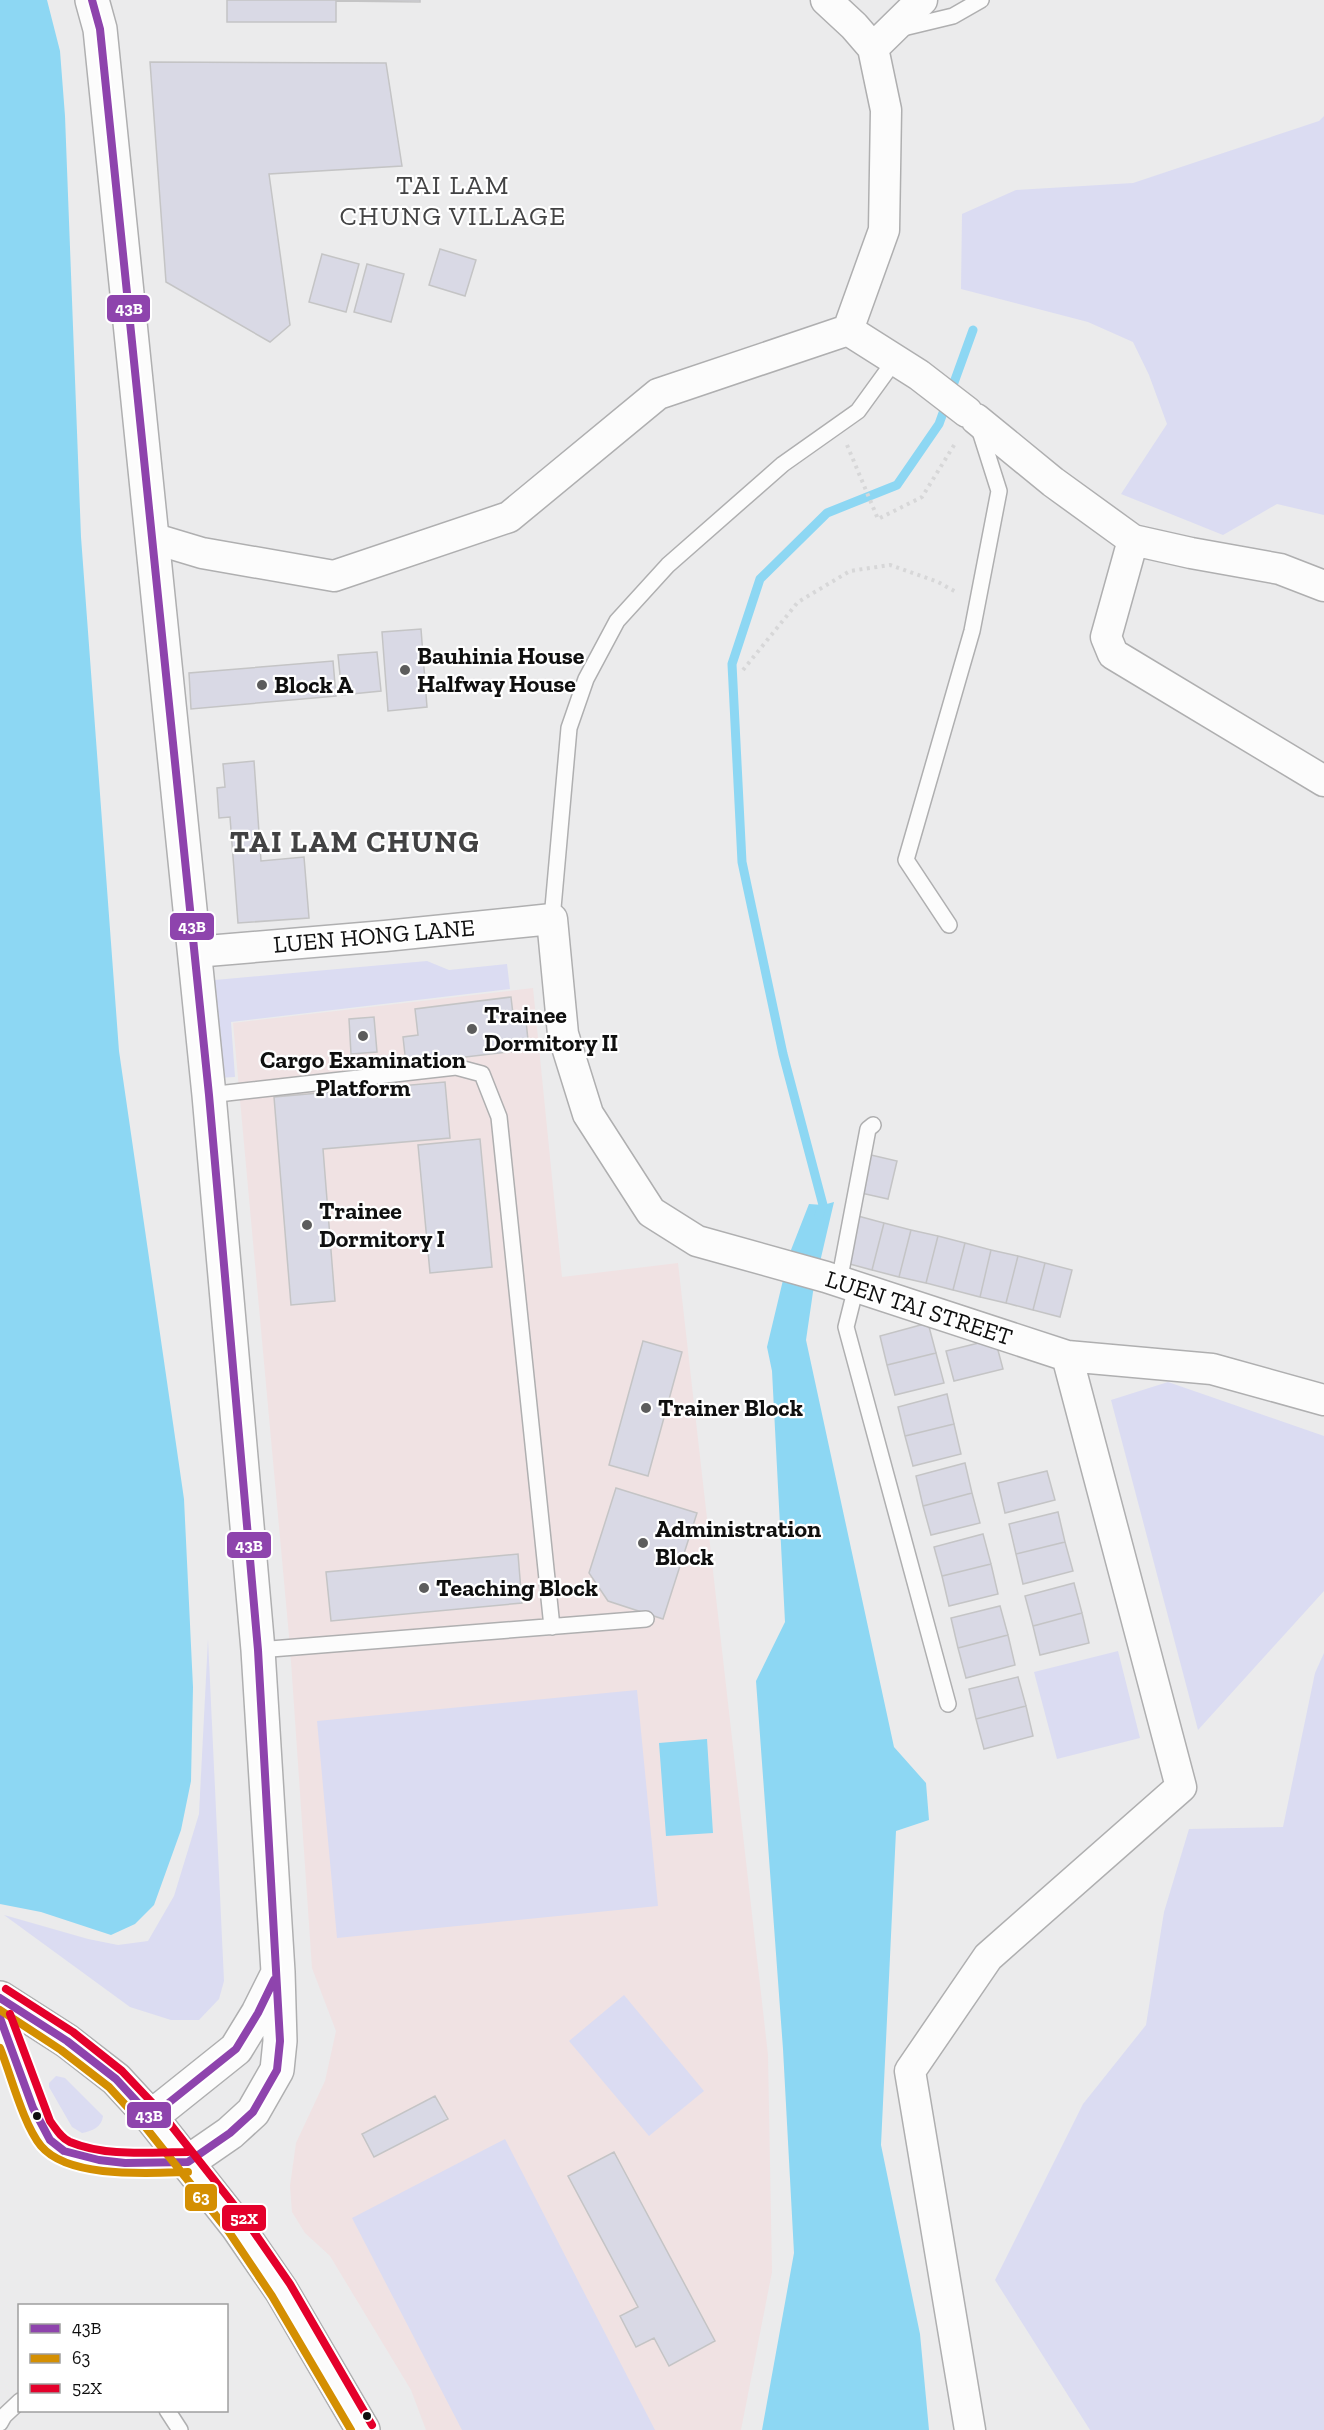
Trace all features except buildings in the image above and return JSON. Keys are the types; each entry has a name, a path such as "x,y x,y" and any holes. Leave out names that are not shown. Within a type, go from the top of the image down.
{"street":[{"path":"92,0 100,29 209,1095 258,1650 278,1972 280,2041 277,2070 253,2112 230,2133 188,2162"},
{"path":"826,0 854,26 882,40"},
{"path":"848,330 884,230 886,110 882,40 922,0"},
{"path":"152,538 202,553 334,576 509,517 658,394 848,330"},
{"path":"848,330 907,368 1053,482 1133,540 1280,569 1324,586"},
{"path":"1133,540 1106,637 1113,654 1324,781"},
{"name":"LUEN HONG LANE","path":"195,952 552,919"},
{"name":"LUEN TAI STREET","path":"552,919 563,1034 588,1114 651,1212 697,1240 840,1282 1067,1356 1212,1369 1324,1401"},
{"path":"970,2430 910,2071 988,1957 1181,1786 1067,1356"},
{"path":"151,2117 236,2049 258,2013 278,1972"},
{"path":"0,1998 67,2040 108,2073 151,2117 237,2226 281,2290 363,2430"}],"lane":[{"path":"882,40 953,16 981,0"},
{"path":"552,919 569,728 586,679 617,621 668,565 783,464 858,411 907,368"},
{"path":"949,925 906,860 972,631 999,491 974,420"},
{"path":"209,1095 456,1067 482,1074 499,1117 552,1627"},
{"path":"873,1125 868,1129 840,1282 846,1327 948,1704"},
{"path":"258,1650 646,1619"},
{"path":"0,2019 41,2126 50,2140 64,2151 99,2160 125,2163 188,2162"},
{"path":"0,2423 4,2415 18,2403"},
{"path":"168,2412 180,2430"}],"path":[{"path":"854,461 878,519 922,497 960,436 974,420"},
{"path":"743,670 798,602 850,571 890,565 938,582 976,603"}],"shaded area":[{"path":"1324,116 1324,515 1277,504 1223,535 1121,494 1167,424 1149,375 1133,342 1088,322 961,289 962,214 1016,190 1133,183 1319,121"},
{"path":"427,961 449,970 507,964 510,989 231,1022 235,1077 215,1078 204,981"},
{"path":"533,988 562,1277 678,1263 768,2055 772,2272 741,2430 426,2430 411,2390 330,2256 305,2233 292,2212 290,2186 296,2143 325,2081 336,2031 312,1968 290,1647 233,1023"},
{"path":"1168,1382 1324,1436 1324,1591 1198,1730 1111,1400"},
{"path":"208,1639 224,1981 219,1999 199,2020 171,2020 130,2007 4,1915 88,1939 118,1945 148,1941 174,1896 199,1814"},
{"path":"1118,1651 1140,1738 1057,1759 1034,1672"},
{"path":"1324,1653 1324,2430 1090,2430 995,2280 1083,2104 1146,2025 1164,1912 1189,1829 1283,1827 1315,1673"},
{"path":"637,1690 658,1906 337,1938 317,1721"},
{"path":"624,1995 704,2091 649,2136 569,2041"},
{"path":"56,2076 65,2078 103,2116 96,2128 82,2133 72,2127 49,2087 49,2083"},
{"path":"505,2139 655,2430 462,2430 352,2218"}],"water":[{"path":"0,0 47,0 60,51 65,116 81,537 119,1051 184,1499 193,1687 191,1781 181,1830 154,1905 135,1924 111,1935 41,1912 0,1904"},
{"path":"834,1202 813,1292 806,1340 894,1747 926,1783 929,1820 896,1831 881,2145 920,2334 929,2430 762,2430 794,2253 783,2049 756,1681 785,1622 772,1371 767,1347 789,1255 809,1204 823,1205"},
{"path":"707,1739 713,1833 666,1836 659,1743"}],"waterway":[{"path":"819,1215 823,1205 783,1054 742,862 732,664 760,579 827,513 897,485 939,424 973,330"}],"transit line":[{"name":"43B","path":"0,2018 33,2108 50,2140 64,2151 99,2160 125,2163 188,2162 230,2133 253,2112 277,2070 280,2041 258,1650 209,1095 100,29 92,0"},
{"name":"43B","path":"0,1998 67,2041 116,2079 151,2117 236,2049 258,2013 274,1980"},
{"name":"52X","path":"6,1989 73,2032 122,2071 159,2110 245,2219 290,2284 372,2425"},
{"name":"63","path":"0,2010 61,2050 109,2087 143,2124 229,2232 272,2296 351,2430"},
{"name":"52X","path":"10,2014 50,2121 64,2138 84,2147 113,2152 188,2152"},
{"name":"63","path":"0,2048 29,2125 41,2146 54,2157 70,2164 110,2172 188,2172"}],"place":[{"name":"Bauhinia House Halfway House","path":"405,670"},
{"name":"Block A","path":"262,685"},
{"name":"Trainee Dormitory II","path":"472,1029"},
{"name":"Cargo Examination Platform","path":"363,1036"},
{"name":"Trainee Dormitory I","path":"307,1225"},
{"name":"Trainer Block","path":"646,1408"},
{"name":"Administration Block","path":"643,1543"},
{"name":"Teaching Block","path":"424,1588"}],"district":[{"name":"TAI LAM CHUNG VILLAGE","path":"453,200"},
{"name":"TAI LAM CHUNG","path":"355,842"}]}
